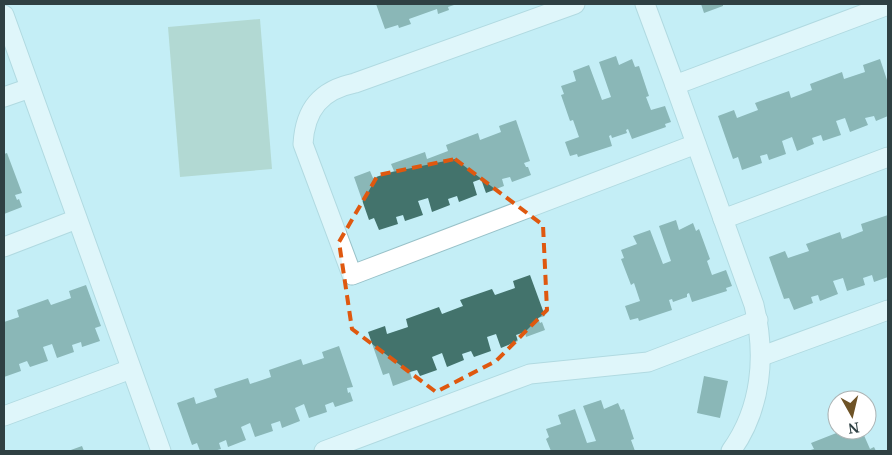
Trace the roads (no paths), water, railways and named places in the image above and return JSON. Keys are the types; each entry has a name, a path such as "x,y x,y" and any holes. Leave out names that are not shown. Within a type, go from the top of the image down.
{"lane":[{"path":"575,4 355,83 340,86 316,104 308,116 303,144 352,275 696,144"},
{"path":"645,4 754,305 760,330 762,356 754,403 746,424 731,451"},
{"path":"675,85 888,5"},
{"path":"4,15 161,451"},
{"path":"4,97 30,88"},
{"path":"723,219 888,157"},
{"path":"4,246 77,219"},
{"path":"762,356 888,310"},
{"path":"324,451 530,374 648,362 758,320"},
{"path":"4,416 132,369"}]}
